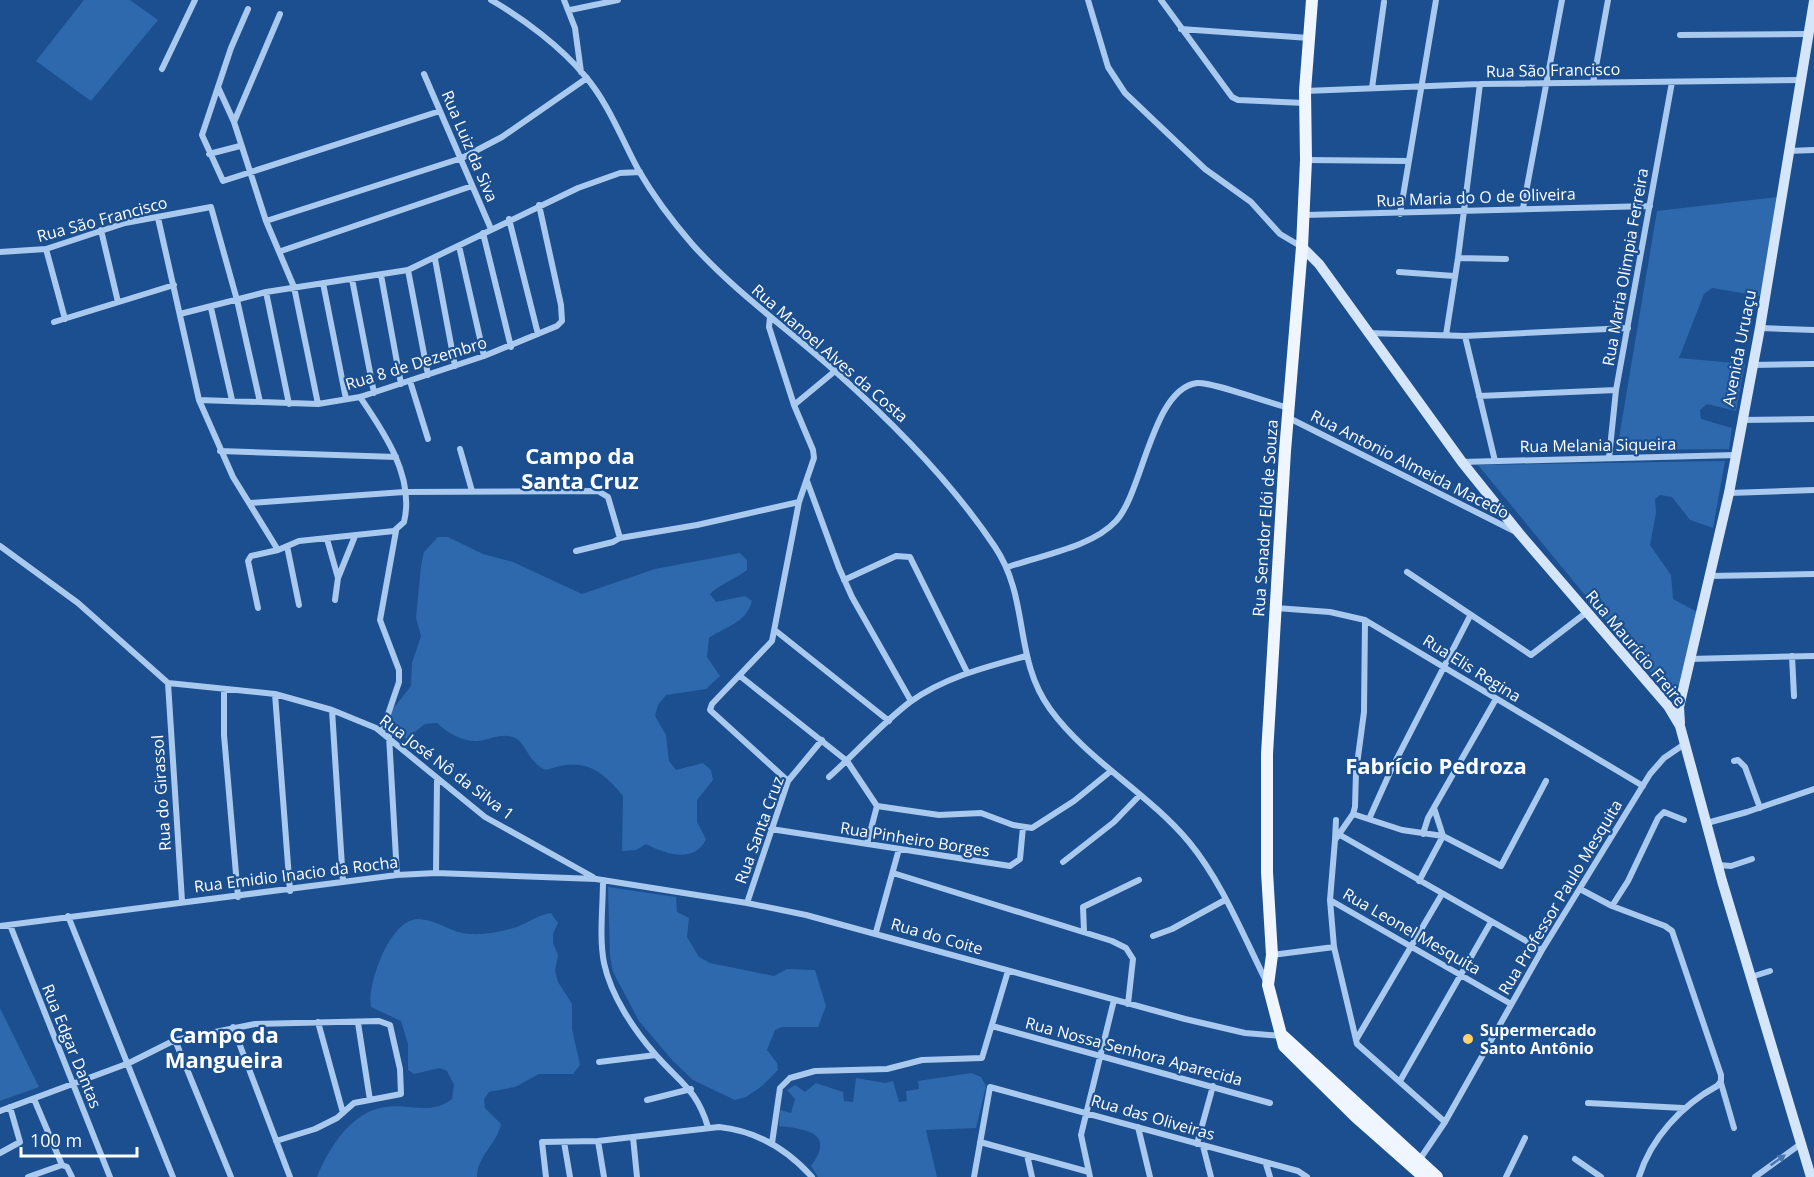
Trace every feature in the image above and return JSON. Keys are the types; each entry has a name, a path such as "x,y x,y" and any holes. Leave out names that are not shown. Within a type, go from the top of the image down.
{"main road":[{"name":"Rua Senador Elói de Souza","path":"1312,0 1305,97 1306,160 1302,247 1275,608 1267,802 1272,955 1268,985 1284,1046 1416,1165 1437,1177"},
{"name":"Rua Senador Elói de Souza","path":"1416,1165 1424,1177"}],"street":[{"path":"162,69 195,0"},
{"name":"Rua Manoel Alves da Costa","path":"491,0 531,29 584,75 640,172 690,242 721,274 835,371 906,437 983,529 1008,567 1014,582 1026,656 1037,688 1049,708 1067,730 1189,842 1209,870 1268,985"},
{"path":"266,221 462,158 502,137 584,75 570,10 564,0"},
{"path":"570,10 618,0"},
{"path":"1088,0 1108,67 1125,93 1205,169 1251,202 1280,234 1302,247"},
{"name":"Rua São Francisco","path":"1161,0 1234,99 1305,97 1372,88 1480,84 1800,80"},
{"path":"1400,214 1419,87 1436,0"},
{"path":"1522,208 1562,0"},
{"path":"1593,83 1608,0"},
{"name":"Avenida Uruaçu","path":"1680,726 1681,699 1689,659 1729,493 1740,420 1760,328 1814,1"},
{"path":"1372,88 1384,2"},
{"path":"248,9 202,135 223,181 440,111"},
{"path":"234,122 280,14"},
{"path":"1181,29 1309,38"},
{"path":"1680,35 1807,34"},
{"name":"Rua Luiz da Siva","path":"424,74 491,229"},
{"name":"Rua Maria Olimpia Ferreira","path":"1609,458 1616,390 1672,82"},
{"path":"1446,335 1480,84"},
{"path":"218,87 234,122 266,221 281,251 294,287 318,404"},
{"path":"209,154 240,146"},
{"path":"1788,151 1814,150"},
{"path":"1306,160 1409,160"},
{"path":"180,314 211,308 266,292 408,270 435,259 539,205 603,178 620,173 640,172"},
{"path":"281,251 472,186"},
{"name":"Rua 8 de Dezembro","path":"199,400 318,404 360,397 511,346 562,322 539,205"},
{"name":"Rua Maria do O de Oliveira","path":"1303,215 1650,206"},
{"name":"Rua São Francisco","path":"0,250 46,249 101,230 211,207 237,300"},
{"path":"158,218 199,400 220,451 278,550"},
{"path":"509,219 538,334"},
{"path":"101,230 118,302"},
{"path":"483,233 511,346"},
{"path":"459,246 484,356"},
{"name":"Rua Maurício Freire","path":"1302,247 1319,264 1366,333 1462,462 1519,533 1662,699 1680,726 1751,977 1812,1171"},
{"path":"46,249 65,319"},
{"path":"1458,258 1506,258"},
{"path":"435,259 455,366"},
{"path":"408,270 428,375"},
{"path":"1399,272 1454,276"},
{"path":"381,275 401,384"},
{"path":"352,279 374,393"},
{"path":"323,283 346,399"},
{"path":"54,322 174,285"},
{"path":"266,292 289,404"},
{"path":"237,300 260,402"},
{"path":"211,308 232,400"},
{"path":"770,317 769,327 814,458 800,501 776,631 768,649 712,704 710,710 788,781"},
{"path":"1366,333 1465,336 1628,328"},
{"path":"1760,328 1814,330"},
{"path":"1465,336 1495,461"},
{"path":"1751,365 1814,364"},
{"path":"794,405 835,371"},
{"path":"410,381 428,439"},
{"name":"Rua Antonio Almeida Macedo","path":"1008,567 1091,540 1117,520 1127,503 1158,422 1173,401 1188,386 1202,382 1289,413 1519,533"},
{"path":"1479,396 1616,390"},
{"path":"360,397 382,429 396,457 404,492 405,520 396,531 380,620 399,670 399,682 382,732"},
{"path":"1740,420 1814,419"},
{"path":"460,449 472,491"},
{"path":"220,451 396,457"},
{"name":"Rua Melania Siqueira","path":"1462,462 1736,455"},
{"path":"807,480 844,580 911,701"},
{"path":"250,503 404,492 584,490 603,493 610,501 620,538"},
{"path":"1729,493 1814,490"},
{"path":"576,550 613,542 620,538 697,525 800,501"},
{"path":"258,608 249,558 299,541 396,531"},
{"path":"335,600 338,578 355,536"},
{"path":"327,539 338,578"},
{"path":"0,546 78,603 141,662 168,683"},
{"path":"286,546 299,605"},
{"path":"844,580 896,556 910,557 967,672"},
{"path":"1407,572 1470,616 1527,653 1534,655 1587,612"},
{"path":"1709,576 1814,574"},
{"name":"Rua Elis Regina","path":"1275,608 1330,612 1365,620 1642,786"},
{"path":"1369,819 1390,770 1470,616"},
{"path":"1338,838 1353,814 1364,712 1365,620"},
{"path":"776,631 889,721"},
{"path":"829,777 911,701 967,672 1026,656"},
{"path":"1792,656 1794,696"},
{"path":"1689,659 1814,656"},
{"path":"740,676 847,761 877,806 939,815 981,813 1032,828 1047,820 1111,771"},
{"name":"Rua José Nô da Silva 1","path":"168,683 275,694 332,710 382,732 437,780 485,817 600,880"},
{"name":"Rua do Girassol","path":"168,683 182,901"},
{"path":"224,690 224,735 238,897"},
{"path":"275,694 290,891"},
{"path":"1423,834 1434,808 1496,699"},
{"path":"1662,699 1677,702 1681,699"},
{"path":"332,710 343,882"},
{"path":"389,736 397,875"},
{"name":"Rua Santa Cruz","path":"747,903 788,781 822,740"},
{"name":"Rua Professor Paulo Mesquita","path":"1416,1165 1445,1122 1542,950 1642,786 1664,758 1686,743"},
{"path":"1734,761 1738,760 1745,767 1760,808"},
{"path":"436,873 437,780"},
{"path":"1353,814 1423,834 1443,836 1502,865 1546,782"},
{"path":"1707,823 1814,789"},
{"path":"1063,862 1114,822 1140,795"},
{"path":"867,844 877,806"},
{"path":"1419,880 1443,836 1434,808"},
{"path":"1612,906 1628,881 1658,818 1664,812 1684,820"},
{"path":"1336,820 1338,838 1330,900 1334,947 1356,1041 1367,1055 1445,1122"},
{"name":"Rua Pinheiro Borges","path":"771,829 1010,866 1020,859 1023,827"},
{"path":"1338,838 1419,880 1542,950"},
{"path":"876,932 898,849"},
{"path":"1718,865 1731,866 1752,859"},
{"name":"Rua Emidio Inacio da Rocha","path":"0,926 182,901 290,891 397,875 436,873 600,880"},
{"path":"893,873 1121,944 1130,952 1133,970 1128,1004"},
{"path":"1084,931 1083,907 1139,879"},
{"path":"600,880 602,945 608,977 628,1017 656,1055 691,1089 701,1105 708,1127"},
{"name":"Rua do Coite","path":"600,880 747,903 876,932 1128,1004 1267,1037 1283,1036"},
{"path":"1580,889 1612,906 1665,926 1672,932 1721,1075 1721,1083 1734,1128"},
{"path":"1356,1041 1442,894"},
{"path":"1153,936 1172,929 1225,900"},
{"name":"Rua Leonel Mesquita","path":"1330,900 1511,1004"},
{"path":"68,916 173,1177"},
{"path":"1400,1081 1491,922"},
{"name":"Rua Edgar Dantas","path":"10,925 110,1177"},
{"path":"1272,955 1334,947"},
{"path":"772,1143 780,1088 790,1078 815,1071 887,1069 922,1060 982,1058 1008,971"},
{"path":"1751,977 1770,971"},
{"path":"1090,1174 1081,1139 1114,1000"},
{"path":"0,1111 129,1064 175,1040 233,1027 380,1021 390,1025 400,1068 401,1093 354,1103 343,1113 300,1136 276,1141"},
{"path":"318,1022 343,1113"},
{"path":"358,1023 370,1100"},
{"name":"Rua Nossa Senhora Aparecida","path":"992,1026 1270,1103"},
{"path":"233,1027 290,1177"},
{"path":"175,1040 231,1177"},
{"path":"599,1062 656,1055"},
{"path":"1639,1177 1652,1149 1683,1108 1721,1083"},
{"path":"1211,1177 1200,1145 1213,1086"},
{"name":"Rua das Oliveiras","path":"980,1142 990,1087 1298,1171 1307,1177"},
{"path":"646,1100 691,1089"},
{"path":"34,1099 62,1165 67,1167 72,1177"},
{"path":"1588,1103 1683,1108"},
{"path":"0,1153 20,1142 10,1107"},
{"path":"546,1177 540,1147 542,1142 598,1141 708,1127 734,1128 772,1143 796,1161 812,1177"},
{"path":"1138,1127 1149,1177"},
{"path":"633,1137 637,1177"},
{"path":"1506,1177 1525,1138"},
{"path":"598,1141 603,1177"},
{"path":"974,1177 980,1142 1090,1174"},
{"path":"564,1143 570,1177"},
{"path":"1755,1177 1802,1143"},
{"path":"1027,1155 1032,1177"},
{"path":"1575,1159 1601,1177"},
{"path":"1266,1164 1270,1177"},
{"path":"28,1177 62,1165"}],"shaded area":[{"path":"84,0 130,0 158,20 91,101 36,61"},
{"path":"1777,197 1760,296 1712,288 1704,294 1679,358 1745,364 1736,411 1707,404 1700,410 1701,419 1732,428 1729,449 1617,450 1657,211"},
{"path":"1725,461 1713,528 1690,520 1672,497 1660,495 1655,499 1656,513 1650,545 1671,575 1673,599 1697,612 1679,693 1668,692 1622,640 1478,465"},
{"path":"438,537 448,537 483,554 513,562 582,594 655,569 740,553 747,560 747,570 710,594 716,602 745,596 752,601 741,619 709,638 707,657 720,676 706,689 666,695 658,705 655,716 666,735 669,761 676,770 703,763 711,770 713,780 697,800 697,822 706,839 695,852 679,855 646,844 636,850 622,851 623,796 606,778 589,767 570,765 546,770 535,763 515,738 505,736 478,741 467,740 450,733 437,723 425,724 406,739 385,719 411,686 412,663 421,636 416,618 421,566 424,552"},
{"path":"608,887 676,897 677,912 689,918 687,937 699,957 710,963 774,976 787,969 815,970 826,1006 818,1027 782,1027 775,1030 767,1050 777,1063 778,1070 762,1086 746,1097 735,1100 693,1080 673,1061 639,1021 613,972 610,956"},
{"path":"551,913 558,923 553,934 553,943 558,955 555,971 558,982 572,1004 572,1029 580,1065 573,1074 539,1074 515,1087 489,1092 484,1099 485,1108 501,1124 496,1138 480,1163 477,1177 317,1177 343,1133 362,1116 385,1107 436,1107 452,1099 454,1085 447,1071 440,1068 414,1074 408,1070 408,1044 401,1021 371,1007 377,969 390,941 398,930 408,922 418,919 432,921 457,932 488,933 517,927"},
{"path":"0,1008 39,1087 0,1101"},
{"path":"971,1073 981,1077 986,1086 976,1128 926,1130 937,1177 818,1177 811,1166 818,1155 819,1139 807,1131 779,1126 780,1110 791,1113 795,1099 787,1090 795,1085 805,1092 816,1083 843,1092 844,1101 853,1102 856,1078 885,1083 893,1081 899,1102 907,1101 906,1091 919,1089 918,1081"}],"place":[{"name":"Supermercado Santo Antônio","path":"1468,1039"}],"district":[{"name":"Campo da Santa Cruz","path":"580,468"},
{"name":"Fabrício Pedroza","path":"1436,765"},
{"name":"Campo da Mangueira","path":"224,1046"}]}
